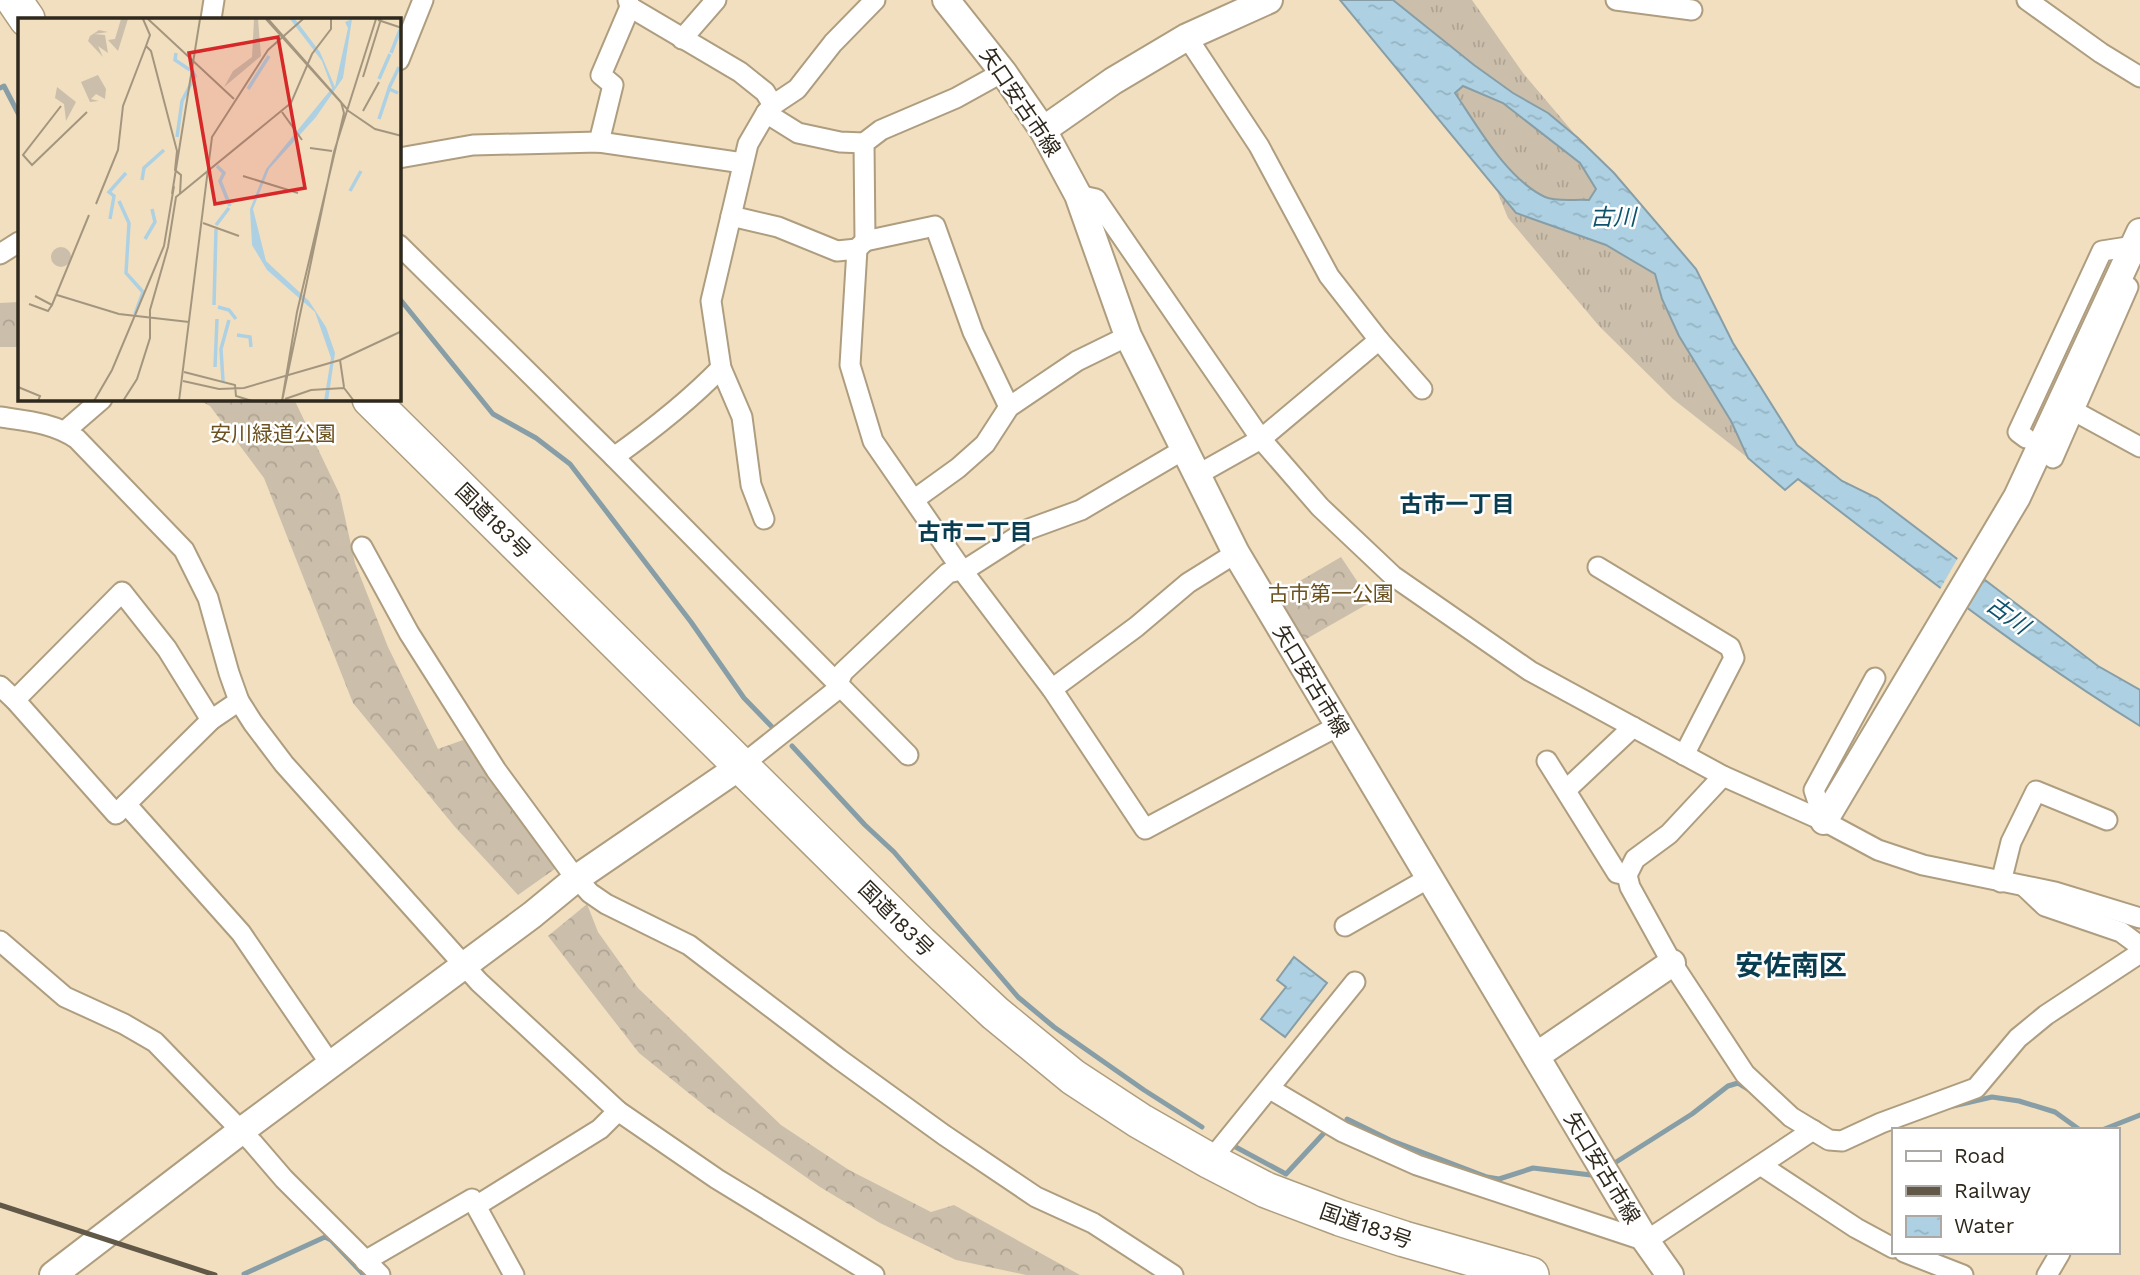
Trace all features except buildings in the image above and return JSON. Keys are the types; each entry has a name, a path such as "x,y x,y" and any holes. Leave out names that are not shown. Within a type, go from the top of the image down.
{"highway":[{"path":"14,0 26,18"},
{"name":"国道183号","path":"372,401 920,943 995,1013 1073,1077 1140,1121 1266,1190 1340,1219 1531,1275"}],"street":[{"path":"211,18 214,0"},
{"path":"401,55 423,0"},
{"path":"682,39 716,0"},
{"path":"764,519 751,485 742,417 721,368 711,301 748,144 769,109 797,89 833,43 875,0"},
{"name":"矢口安古市線","path":"946,0 1003,72 1044,130 1079,195 1128,336 1236,553 1656,1262"},
{"path":"1044,130 1113,81 1186,37 1269,0"},
{"path":"1616,0 1692,10"},
{"path":"2027,0 2101,53 2140,77"},
{"path":"599,142 613,85 601,75 629,4 682,39 740,72 765,92 769,109 798,133 840,142 863,142 881,130 956,98 1003,72"},
{"path":"1186,37 1259,146 1329,276 1422,389"},
{"path":"401,158 473,145 599,142 743,163"},
{"path":"863,142 861,245 850,365 873,441 962,570 1052,689 1144,829 1339,726"},
{"path":"1079,195 1096,199 1261,439 1320,507 1393,576 1530,671 1723,776 1824,821 1878,849 1923,865 2056,892 2140,918"},
{"path":"731,216 778,227 837,251 935,226 973,332 1009,407"},
{"path":"2047,453 2053,458 2136,270 2138,242"},
{"path":"2026,438 2018,432 2102,251 2138,242"},
{"path":"1824,821 2017,497 2138,242"},
{"path":"0,254 18,243"},
{"path":"401,247 614,457 908,755"},
{"path":"915,499 958,468 985,444 1009,407 1077,361 1128,336"},
{"path":"1197,475 1261,439 1380,340"},
{"path":"614,457 646,435 697,393 721,368"},
{"path":"65,431 100,401"},
{"path":"2074,411 2140,447"},
{"path":"0,417 44,424 65,431 77,439 184,550 208,598 239,701 284,764 464,966 529,1030 618,1111 717,1179 874,1275"},
{"path":"53,1275 577,878 742,765 834,692 843,672 948,573 968,568 1030,529 1081,510 1183,450"},
{"path":"362,547 409,633 496,770 590,892 606,904 689,945 839,1059 956,1143 1036,1197 1093,1223 1173,1275"},
{"path":"1052,689 1136,627 1188,583 1236,553"},
{"path":"1598,567 1730,647 1734,659 1684,755"},
{"path":"15,700 122,592 167,649 211,720"},
{"path":"1824,821 1814,790 1875,678"},
{"path":"0,686 116,814 211,720 239,701"},
{"path":"1566,790 1633,727"},
{"path":"1547,761 1617,873 1627,874"},
{"path":"1723,776 1669,834 1635,859 1627,874 1630,887 1672,963 1745,1074 1806,1134 1842,1141 1881,1123 1976,1088 2018,1038 2046,1015 2140,953"},
{"path":"2001,882 2011,842 2036,791 2107,820"},
{"path":"126,804 241,933 331,1065"},
{"path":"1345,926 1429,878"},
{"path":"2024,887 2045,906 2121,932 2140,946"},
{"path":"0,941 65,997 124,1024 155,1042 284,1179 380,1275"},
{"path":"1536,1056 1672,963"},
{"path":"1210,1161 1355,982"},
{"path":"1270,1089 1343,1132 1656,1262 1762,1166 1806,1134"},
{"path":"476,1206 600,1129 618,1111"},
{"path":"1762,1166 1856,1228 1892,1247"},
{"path":"365,1261 472,1199 514,1275"},
{"path":"2047,1275 2059,1254"},
{"path":"1927,1257 1963,1275"}],"green space":[{"path":"1393,0 1472,0 1523,73 1578,138 1466,59"},
{"path":"1464,85 1503,103 1580,163 1596,189 1589,200 1550,199 1518,178 1494,151 1455,93"},
{"path":"1497,191 1516,213 1606,245 1655,274 1662,299 1731,421 1748,458 1673,399 1599,326 1508,218"},
{"path":"18,302 18,347 0,347 0,303"},
{"name":"安川緑道公園","path":"201,401 295,401 340,495 355,563 388,647 438,749 463,740 559,866 518,895 455,827 353,703 264,478 210,406"},
{"name":"古市第一公園","path":"1341,557 1371,602 1301,642 1274,596"},
{"path":"587,904 598,932 638,988 781,1125 849,1170 931,1212 954,1205 1080,1275 1026,1275 956,1260 880,1223 820,1187 711,1111 639,1053 548,936"}],"water":[{"name":"古川","path":"1340,0 1393,0 1474,65 1513,93 1548,113 1578,138 1614,173 1696,269 1733,343 1797,445 1842,481 1877,498 2098,666 2140,690 2140,726 2009,638 1798,479 1785,490 1748,458 1731,421 1679,336 1662,299 1655,274 1606,245 1516,213","holes":["1463,86 1503,103 1580,163 1596,189 1589,200 1550,199 1531,189 1494,151 1455,93"]},
{"path":"1294,957 1327,983 1285,1037 1261,1019 1286,987 1277,980"}],"pier":[{"path":"1959,556 1981,572 1961,607 1939,591"}],"waterway":[{"path":"0,88 4,86 18,113"},
{"path":"401,300 493,414 536,438 570,464 691,622 744,698 775,730"},
{"path":"792,746 865,825 894,852 1018,997 1054,1027 1202,1127"},
{"path":"1613,1164 1692,1114 1728,1086 1738,1083 1748,1089"},
{"path":"1953,1106 1992,1097 2019,1101 2055,1112 2077,1128"},
{"path":"2107,1128 2140,1115"},
{"path":"1347,1119 1390,1140 1487,1177 1499,1179 1533,1168 1591,1175"},
{"path":"1232,1145 1286,1174 1325,1132"},
{"path":"244,1274 325,1237 364,1275"}],"railway":[{"path":"0,1205 215,1275"}],"district":[{"name":"古市一丁目","path":"1457,504"},
{"name":"古市二丁目","path":"975,532"},
{"name":"安佐南区","path":"1791,965"}]}
